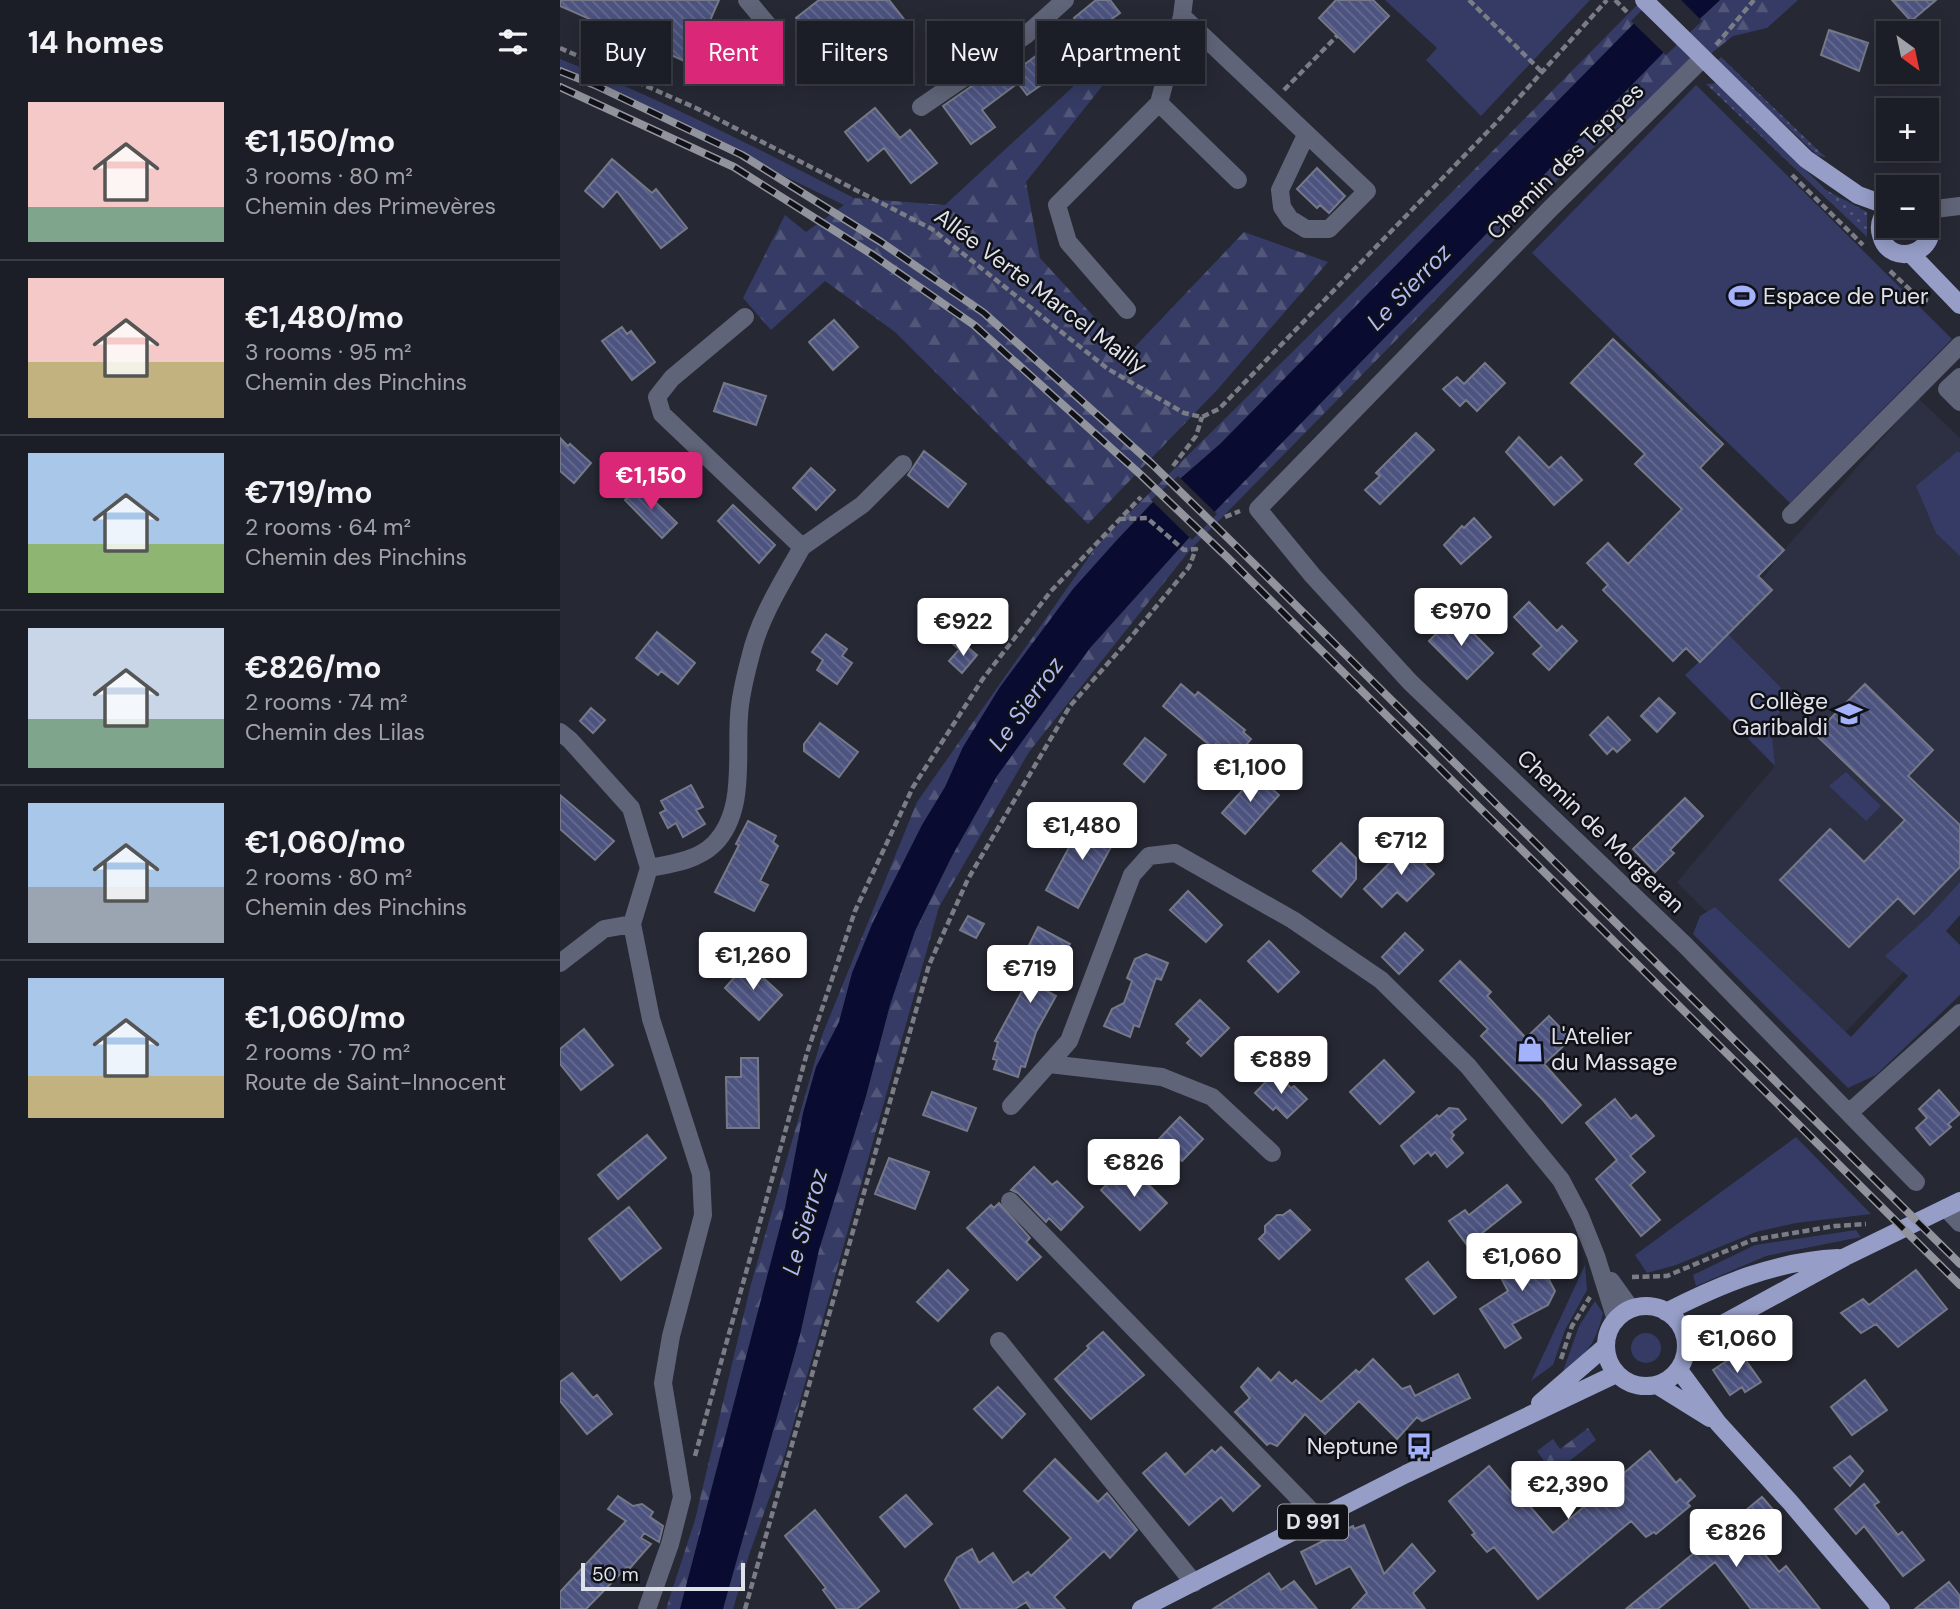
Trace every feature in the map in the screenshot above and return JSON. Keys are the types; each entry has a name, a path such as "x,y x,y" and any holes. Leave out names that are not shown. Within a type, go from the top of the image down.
{"main road":[{"path":"1644,0 1806,159 1876,207"},
{"path":"1882,238 1888,248 1895,252 1918,249 1930,238"},
{"path":"1918,249 1955,300"},
{"path":"1686,1344 1845,1257 1953,1204"},
{"path":"1666,1311 1767,1269 1814,1259 1845,1257"},
{"path":"1649,1306 1666,1311 1680,1325 1686,1344 1679,1370 1657,1385 1635,1385 1616,1374 1607,1356 1606,1346 1608,1332 1616,1320 1631,1309 1649,1306"},
{"name":"D 991","path":"1523,1418 1606,1346"},
{"path":"1679,1370 1718,1423 1881,1609"},
{"name":"D 991","path":"1141,1609 1616,1374"},
{"path":"1657,1385 1718,1423"}],"street":[{"path":"747,0 765,21"},
{"path":"921,107 1026,34 1065,0"},
{"path":"1127,310 1068,242 1057,205 1159,103 1183,8"},
{"path":"1183,8 1306,135 1367,191 1329,229 1306,229 1290,219 1282,207 1280,190 1306,135"},
{"name":"Chemin des Teppes","path":"1258,509 1699,56"},
{"path":"1159,103 1238,180"},
{"path":"1939,212 1956,207"},
{"path":"744,317 672,378 657,397 662,414 802,547"},
{"path":"1791,515 1960,345"},
{"path":"1960,376 1947,389 1960,402"},
{"path":"649,868 699,855 714,844 730,818 737,790 739,713 750,656 766,610 802,547 862,505 903,464"},
{"name":"Chemin de Morgeran","path":"1258,509 1313,576 1410,682 1685,945 1916,1182"},
{"path":"560,732 631,808 649,868 632,924 651,1019 701,1174 703,1215 671,1336 663,1383 682,1497 670,1544 647,1609"},
{"path":"1012,1106 1069,1041 1132,875 1149,856 1175,853 1293,920 1381,980 1468,1066 1561,1180 1612,1284 1631,1309"},
{"path":"560,964 604,929 632,924"},
{"path":"1850,1112 1960,1013"},
{"path":"1049,1064 1162,1077 1212,1097 1272,1153"},
{"path":"1010,1201 1319,1519"},
{"path":"1953,1204 1960,1223"},
{"path":"1597,1256 1616,1320"},
{"path":"999,1341 1194,1583"}],"path":[{"path":"1469,0 1542,72"},
{"path":"1173,466 1196,436 1202,417 1220,409 1496,123 1607,0"},
{"path":"1615,0 1621,6"},
{"path":"1715,45 1754,0"},
{"path":"1281,93 1337,36"},
{"name":"Allée Verte Marcel Mailly","path":"560,48 695,108 932,229 1108,369 1184,413 1202,417"},
{"path":"695,1457 807,1053 855,911 913,787 982,680 1051,591 1141,497"},
{"path":"745,1609 929,965 968,879 1069,706 1189,567 1196,549 1184,550 1147,518 1119,519"}],"shaded area":[{"name":"Collège Garibaldi","path":"1918,398 1960,438 1960,913 1836,1042 1677,882 1775,766 1700,662 1784,550"}],"green space":[{"path":"1385,0 1590,0 1481,116 1426,60 1437,48"},
{"path":"1642,0 1664,52 1720,0 1798,0 1767,28 1733,36 1600,142 1516,218 1190,550 1029,752 939,907 785,1454 733,1609 666,1609 695,1520 751,1284 823,1033 917,802 1098,544 1343,302"},
{"path":"1721,57 1826,157 1817,155 1717,61"},
{"path":"560,59 581,67 581,84 560,75"},
{"path":"1716,83 1826,190 1867,212 1867,237 1706,84"},
{"path":"582,84 620,84 854,198 844,205 666,119"},
{"path":"1076,84 1104,84 1026,182 1040,258 1128,354 1244,232 1328,262 1217,390 1088,524 895,332 825,281 771,330 743,298 785,215 806,232 854,198 945,205"},
{"name":"Espace de Puer","path":"1696,85 1952,339 1790,503 1532,253"},
{"path":"1958,451 1960,556 1936,533 1916,486"},
{"path":"1728,634 1790,697 1771,725 1775,766 1685,675"},
{"path":"1846,772 1881,806 1866,821 1829,786"},
{"path":"1960,882 1960,915 1946,931 1960,945 1960,995 1876,1075 1848,1088 1693,934 1700,916 1715,907 1851,1037 1908,976 1885,956 1930,915"},
{"path":"1796,1137 1871,1214 1796,1223 1756,1232 1676,1265 1647,1273 1635,1255"},
{"path":"1856,1230 1861,1237 1766,1256 1696,1286 1693,1275 1755,1245"},
{"path":"1585,1265 1587,1290 1565,1330 1553,1365 1531,1381"},
{"path":"1595,1301 1603,1313 1597,1333 1584,1354 1562,1374 1579,1326"},
{"path":"1646,1333 1657,1337 1661,1348 1657,1359 1646,1363 1635,1359 1631,1348 1635,1337"},
{"path":"1588,1428 1596,1440 1553,1474 1537,1451 1553,1439 1560,1449"}],"water":[{"name":"Le Sierroz","path":"1657,0 1720,0 1664,52 1187,540 1090,648 997,776 952,856 915,931 890,1005 866,1096 819,1250 800,1335 723,1609 680,1609 785,1208 803,1113 816,1067 839,1022 852,973 873,922 922,825 945,787 963,747 1000,687 1073,589 1116,541 1151,504 1220,444"}],"pier":[{"path":"1652,0 1681,0 1702,21 1666,55 1631,21"},
{"path":"1178,476 1217,514 1192,540 1151,500"}],"building":[{"path":"560,0 719,0 710,21 685,21 685,61 671,55 671,21 594,21 560,6"},
{"path":"819,0 889,0 905,21 798,21 796,18"},
{"path":"1096,0 1110,0 1120,13 1109,21 1076,21 1074,18"},
{"path":"1336,0 1373,0 1389,16 1354,52 1319,18"},
{"path":"1892,0 1936,0 1911,21"},
{"path":"1829,30 1868,43 1859,71 1821,55"},
{"path":"1037,55 1037,84 1043,84 1027,95 1019,84 1023,84 1023,61 1025,64"},
{"path":"975,84 1017,84 982,110 995,127 971,144 943,106"},
{"path":"875,108 900,138 910,130 937,163 911,183 884,148 868,161 845,132"},
{"path":"612,159 652,193 656,189 687,228 661,248 617,191 603,207 585,191"},
{"path":"1317,168 1345,196 1329,213 1320,205 1317,208 1297,189"},
{"path":"834,320 858,347 833,370 809,342"},
{"path":"622,327 627,334 631,331 655,362 632,380 602,341"},
{"path":"1613,339 1723,444 1700,468 1784,550 1758,576 1772,590 1700,662 1686,648 1673,661 1603,590 1608,585 1587,563 1608,543 1628,564 1682,509 1635,464 1645,454 1571,383"},
{"path":"1485,363 1505,383 1477,411 1466,400 1460,406 1443,389 1457,377 1464,384"},
{"path":"724,383 766,396 756,425 714,411"},
{"path":"1416,433 1434,450 1380,504 1365,490 1380,476 1376,473"},
{"path":"1519,437 1549,468 1561,457 1582,480 1554,505 1506,452"},
{"path":"560,438 591,463 574,483 560,471"},
{"path":"924,451 966,484 948,507 908,475"},
{"path":"811,468 835,490 816,510 793,488"},
{"path":"639,486 677,523 662,538 625,500"},
{"path":"733,505 775,545 759,563 718,521"},
{"path":"1474,518 1491,537 1461,564 1444,545"},
{"path":"1529,602 1557,631 1562,626 1577,641 1549,670 1533,654 1542,646 1514,617"},
{"path":"953,607 977,627 959,649 934,628"},
{"path":"1452,618 1466,632 1469,629 1493,653 1467,679 1429,641"},
{"path":"657,632 695,663 678,684 661,671 658,675 636,658"},
{"path":"826,634 847,649 842,656 852,663 837,684 817,670 823,660 812,652"},
{"path":"964,644 977,655 962,673 949,661"},
{"path":"1181,684 1195,696 1198,692 1245,730 1243,732 1251,739 1234,759 1216,744 1213,748 1163,706"},
{"name":"Collège Garibaldi","path":"1865,684 1933,750 1908,776 1960,825 1960,867 1914,914 1898,898 1849,947 1780,880 1830,829 1864,862 1905,820 1815,734"},
{"path":"1659,698 1675,713 1657,732 1641,716"},
{"path":"591,708 605,720 593,733 580,721"},
{"path":"1608,717 1630,740 1617,752 1613,748 1607,754 1590,735"},
{"path":"820,723 858,752 839,777 804,751 804,744"},
{"path":"1145,738 1166,755 1144,782 1124,764"},
{"path":"1256,775 1279,795 1245,834 1222,813"},
{"path":"691,785 703,807 696,810 705,824 683,837 676,823 668,828 660,813 666,810 661,801"},
{"path":"560,795 614,841 595,860 560,829"},
{"path":"1685,798 1703,816 1670,850 1674,853 1655,872 1633,849"},
{"path":"1086,816 1118,834 1078,908 1046,890"},
{"path":"748,821 776,836 773,842 778,846 760,881 768,885 754,911 715,892"},
{"path":"1410,842 1428,861 1424,864 1434,874 1407,901 1397,892 1382,907 1364,889"},
{"path":"1341,843 1356,858 1356,879 1341,897 1313,871"},
{"path":"1188,891 1222,925 1206,942 1170,910"},
{"path":"968,916 984,924 976,938 960,930"},
{"path":"1038,927 1070,944 1045,990 1056,996 1036,1032 1025,1067 1021,1066 1018,1077 994,1069 997,1060 993,1059 998,1042 995,1041 1040,958 1026,951"},
{"path":"1405,933 1423,950 1399,974 1382,957"},
{"path":"1269,941 1299,972 1278,992 1248,961"},
{"path":"1146,954 1168,963 1161,980 1156,978 1139,1027 1134,1025 1130,1037 1104,1026 1112,1009 1124,1003 1132,981 1127,978 1135,959"},
{"path":"1460,961 1491,992 1487,996 1526,1038 1549,1016 1571,1039 1544,1064 1581,1105 1562,1123 1481,1036 1488,1029 1440,981"},
{"path":"747,963 782,995 759,1020 725,988"},
{"path":"1200,1000 1229,1028 1201,1056 1187,1043 1191,1039 1176,1024"},
{"path":"584,1029 613,1065 581,1090 560,1064 560,1049"},
{"path":"741,1058 758,1058 759,1128 727,1128 726,1077 741,1077"},
{"path":"1384,1060 1414,1092 1380,1124 1350,1092"},
{"path":"1275,1072 1307,1099 1287,1118 1276,1107 1273,1110 1255,1093"},
{"path":"1939,1090 1960,1114 1948,1124 1951,1127 1930,1145 1916,1128 1927,1118 1919,1109"},
{"path":"932,1092 976,1108 967,1131 923,1115"},
{"path":"1615,1099 1631,1119 1636,1115 1654,1136 1630,1156 1645,1172 1630,1185 1660,1220 1641,1236 1596,1179 1617,1160 1586,1123"},
{"path":"1449,1108 1458,1109 1466,1119 1451,1132 1454,1135 1451,1139 1463,1153 1447,1167 1435,1152 1431,1156 1428,1152 1414,1164 1401,1146"},
{"path":"1180,1117 1203,1139 1182,1161 1159,1139"},
{"path":"647,1135 666,1158 618,1199 598,1175"},
{"path":"889,1158 929,1172 915,1209 875,1194"},
{"path":"1034,1167 1052,1185 1057,1181 1083,1207 1061,1230 1049,1218 1046,1222 1018,1193 1011,1190"},
{"path":"1122,1170 1136,1185 1143,1179 1167,1203 1140,1230 1101,1190"},
{"path":"1507,1185 1521,1202 1467,1245 1449,1221 1465,1210 1469,1215"},
{"path":"999,1203 1030,1238 1026,1242 1041,1257 1017,1280 967,1228 991,1205 994,1208"},
{"path":"629,1207 661,1248 621,1280 589,1239"},
{"path":"1290,1210 1310,1230 1279,1259 1259,1239 1265,1233 1265,1226 1277,1215 1283,1215"},
{"path":"1549,1243 1562,1268 1547,1276 1555,1291 1548,1305 1512,1324 1521,1338 1505,1348 1480,1309 1508,1291 1499,1274 1512,1268 1510,1264"},
{"path":"1428,1262 1456,1297 1434,1314 1406,1279"},
{"path":"948,1270 968,1290 938,1321 917,1302"},
{"path":"1916,1270 1947,1309 1898,1347 1876,1324 1861,1333 1841,1313 1863,1299 1869,1305"},
{"path":"1103,1332 1144,1375 1091,1419 1055,1379"},
{"path":"1740,1352 1761,1382 1745,1392 1742,1387 1730,1395 1713,1370"},
{"path":"1373,1359 1402,1389 1410,1386 1415,1396 1458,1374 1470,1398 1422,1421 1417,1417 1397,1439 1359,1401 1325,1434 1305,1414 1277,1446 1270,1443 1267,1445 1235,1412 1250,1398 1241,1387 1258,1368 1271,1381 1279,1372 1292,1384 1296,1380 1321,1402 1356,1370 1359,1373"},
{"path":"572,1373 593,1398 597,1395 612,1414 587,1434 560,1401 560,1382"},
{"path":"1865,1380 1887,1410 1852,1435 1831,1407"},
{"path":"998,1387 1025,1414 1002,1438 974,1409"},
{"path":"1221,1447 1260,1486 1233,1511 1221,1497 1189,1525 1143,1473 1166,1453 1185,1475 1212,1450 1215,1453"},
{"path":"1650,1451 1676,1483 1680,1479 1695,1496 1687,1503 1690,1506 1656,1534 1654,1532 1646,1537 1631,1521 1538,1599 1494,1547 1487,1552 1449,1501 1489,1466 1516,1498 1520,1495 1553,1533"},
{"path":"1850,1456 1863,1471 1850,1486 1834,1468"},
{"path":"1055,1459 1098,1502 1107,1493 1137,1530 1110,1558 1104,1551 1054,1597 1065,1609 1031,1609 1026,1602 1015,1609 961,1609 945,1580 957,1558 972,1549 979,1563 993,1553 1013,1583 1028,1572 1031,1576 1071,1538 1024,1491"},
{"path":"1864,1484 1879,1502 1874,1505 1898,1535 1902,1532 1924,1560 1903,1576 1864,1526 1856,1534 1835,1509"},
{"path":"906,1495 932,1524 905,1547 880,1517"},
{"path":"618,1496 633,1506 642,1504 653,1512 650,1517 663,1526 659,1542 644,1533 641,1538 651,1544 630,1568 627,1567 586,1609 560,1609 560,1592 626,1521 608,1509"},
{"path":"1762,1497 1775,1512 1748,1534 1779,1572 1786,1566 1820,1609 1751,1609 1715,1562 1658,1609 1626,1609"},
{"path":"815,1510 879,1591 857,1609 837,1609 823,1590 826,1588 785,1536"},
{"path":"1364,1525 1384,1574 1412,1544 1435,1571 1413,1593 1425,1609 1352,1609 1367,1593 1350,1566 1316,1584 1301,1552 1353,1526 1354,1529"},
{"path":"1269,1573 1281,1590 1294,1581 1317,1609 1213,1609"},
{"path":"1949,1582 1960,1596 1960,1609 1915,1609"}],"railway":[{"path":"560,71 742,155 881,242 984,313 1152,464 1960,1264"},
{"path":"560,87 734,167 873,255 974,325 1141,475 1227,557 1960,1285"}],"place":[{"name":"Espace de Puer","path":"1742,296"},
{"name":"Collège Garibaldi","path":"1849,714"},
{"name":"L'Atelier du Massage","path":"1530,1049"},
{"name":"Neptune","path":"1419,1446"}]}
